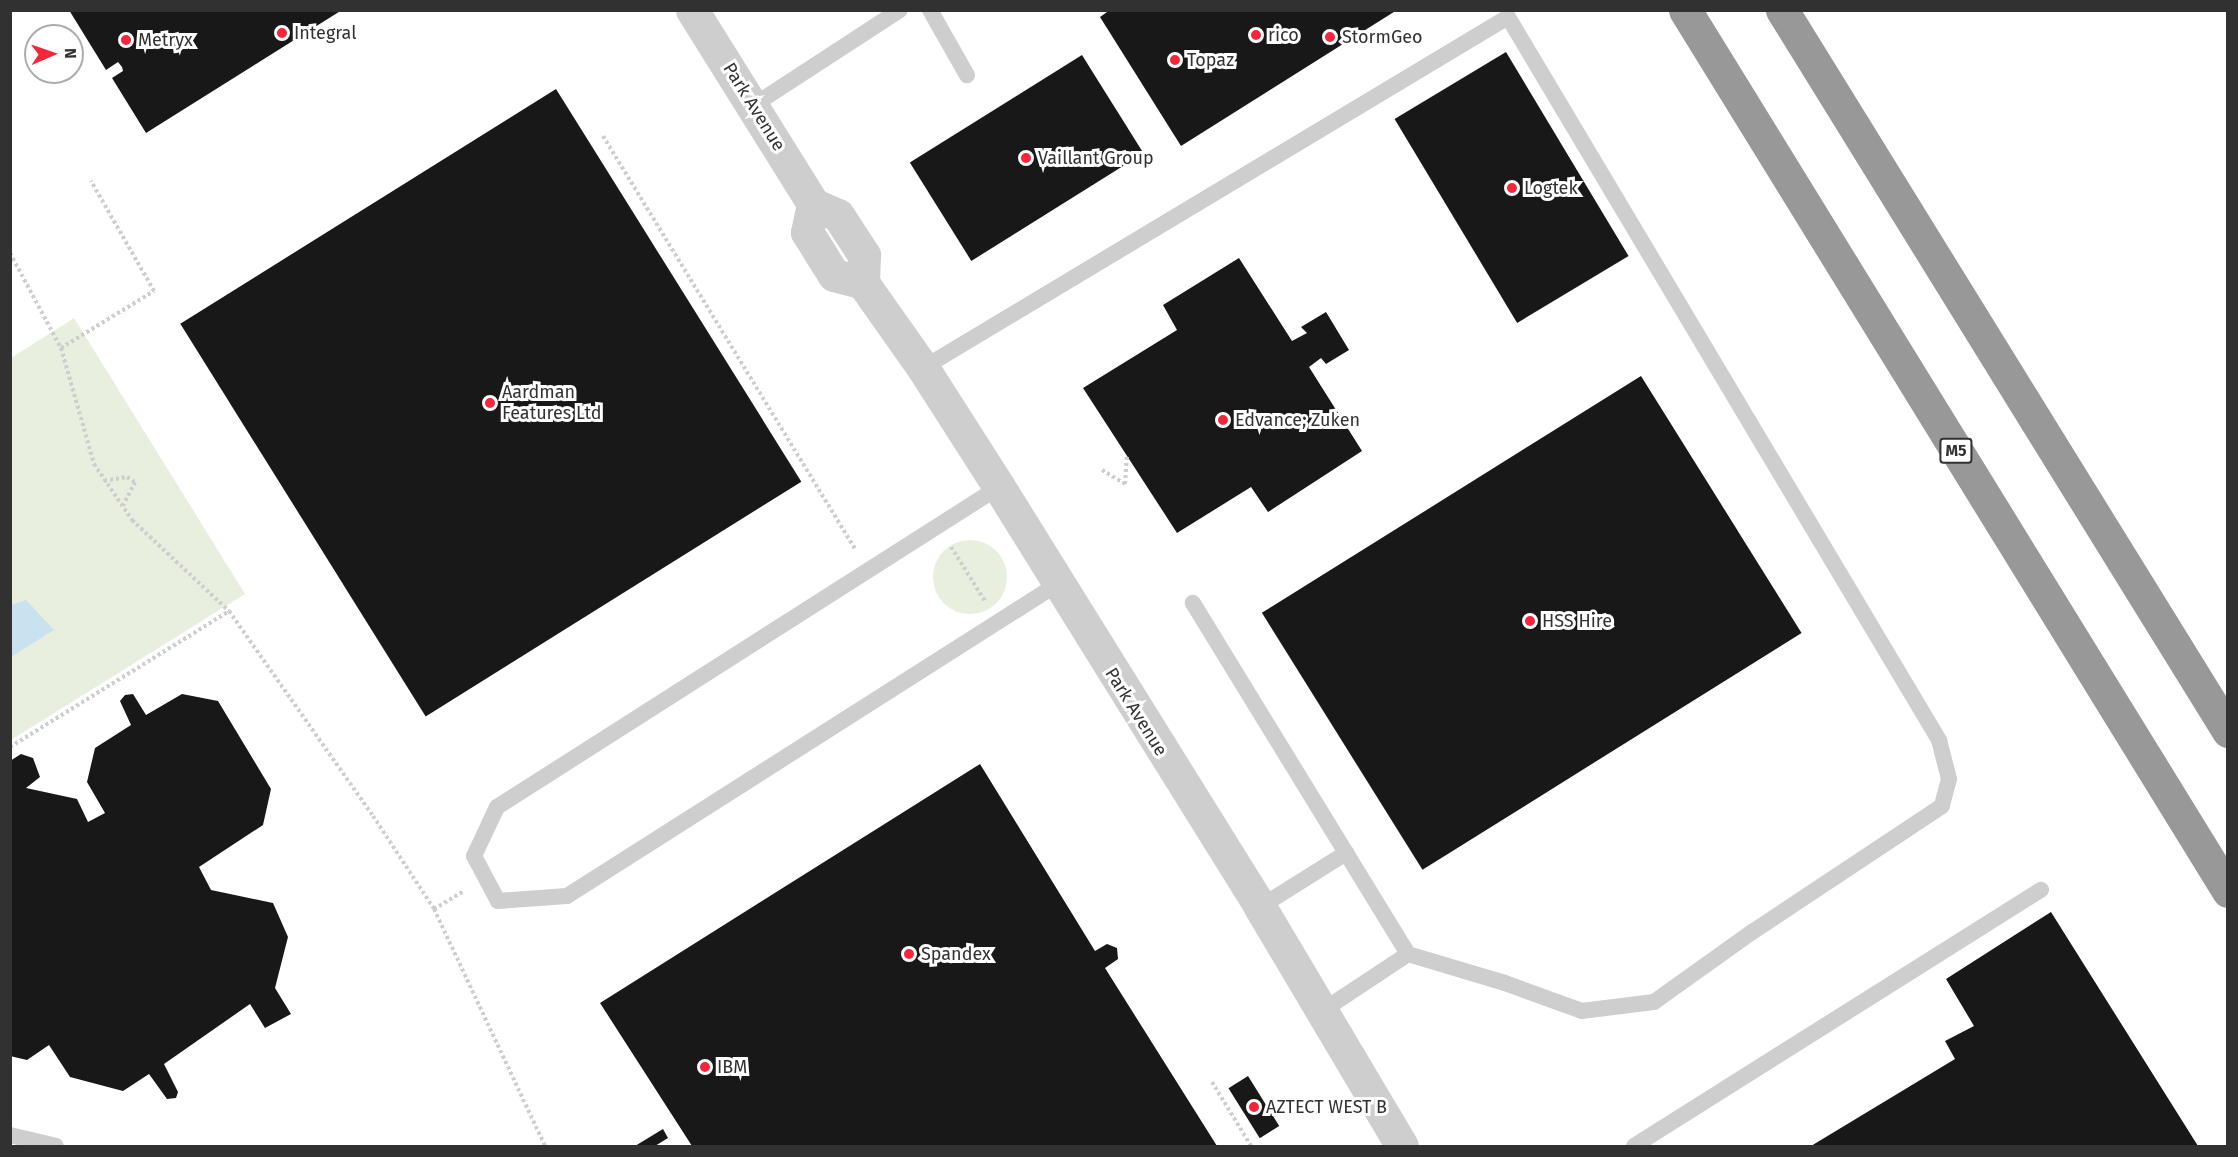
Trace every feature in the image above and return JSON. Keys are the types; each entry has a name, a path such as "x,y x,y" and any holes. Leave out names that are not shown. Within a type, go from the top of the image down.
{"highway":[{"name":"M5","path":"1685,10 2228,891"},
{"path":"1782,10 2228,731"}],"street":[{"name":"Park Avenue","path":"692,10 754,105 813,204 807,232 820,253 834,275 863,283 923,368 999,487 1056,585 1260,907 1402,1146"}],"lane":[{"path":"754,105 900,10"},
{"path":"930,10 967,75"},
{"path":"923,368 1508,17 1939,740 1949,779 1942,806 1752,932 1654,1002 1582,1011 1505,982 1408,954 1193,603"},
{"path":"999,487 497,807 474,856 498,901 567,896 1056,585"},
{"path":"1260,907 1346,853"},
{"path":"1634,1146 2042,890"},
{"path":"1322,1011 1408,954"},
{"path":"10,1135 56,1146"}],"path":[{"path":"603,136 868,570"},
{"path":"61,348 154,291 91,181"},
{"path":"10,253 61,348 78,416 94,464 104,481 122,508 229,611 434,909 545,1146"},
{"path":"1102,470 1125,484 1127,455"},
{"path":"104,481 127,477 135,483 122,508"},
{"path":"937,526 998,622"},
{"path":"10,747 229,611"},
{"path":"434,909 486,878"},
{"path":"1212,1082 1251,1146"}],"green space":[{"path":"74,318 245,594 11,740 11,358"},
{"path":"970,540 984,543 996,551 1004,563 1007,577 1004,591 996,603 984,611 970,614 956,611 944,603 936,591 933,577 936,563 944,551 956,543"}],"water":[{"path":"26,600 54,630 11,657 11,605"}],"building":[{"path":"69,10 342,10 146,133 112,78 123,71 122,67 118,62 106,70 84,34 84,24 78,24"},
{"path":"1110,10 1397,10 1181,146 1100,17"},
{"name":"Logtek","path":"1506,52 1629,256 1517,323 1395,119"},
{"name":"Vaillant Group","path":"1082,55 1143,153 971,261 910,163"},
{"name":"Aardman Features Ltd","path":"556,89 801,482 426,716 180,324"},
{"name":"Edvance; Zuken","path":"1239,258 1292,341 1307,333 1301,327 1326,312 1349,350 1326,364 1321,358 1309,367 1362,451 1268,512 1251,487 1177,533 1083,388 1177,330 1163,305"},
{"name":"HSS Hire","path":"1641,376 1802,633 1422,870 1262,613"},
{"path":"133,694 146,715 182,694 218,701 271,789 263,825 199,867 211,890 273,903 288,937 275,988 291,1014 265,1028 250,1004 164,1064 178,1092 176,1098 167,1099 149,1074 123,1091 70,1077 49,1045 27,1060 10,1056 10,761 21,754 33,758 40,777 26,788 77,799 88,822 105,813 87,782 95,748 131,725 120,701 125,695"},
{"name":"Spandex","path":"980,764 1095,951 1107,944 1117,948 1118,959 1105,968 1217,1146 692,1146 600,1003"},
{"path":"2051,912 2198,1146 1811,1146 1955,1059 1945,1041 1974,1026 1946,979"},
{"name":"AZTECT WEST B","path":"1248,1076 1279,1126 1260,1138 1228,1088"},
{"path":"663,1129 668,1138 655,1146 635,1146"}],"place":[{"name":"Integral","path":"282,33"},
{"name":"rico","path":"1256,35"},
{"name":"StormGeo","path":"1330,37"},
{"name":"Metryx","path":"126,40"},
{"name":"Topaz","path":"1175,60"},
{"name":"Vaillant Group","path":"1026,158"},
{"name":"Logtek","path":"1512,188"},
{"name":"Aardman Features Ltd","path":"490,403"},
{"name":"Edvance; Zuken","path":"1223,420"},
{"name":"HSS Hire","path":"1530,621"},
{"name":"Spandex","path":"909,954"},
{"name":"IBM","path":"705,1067"},
{"name":"AZTECT WEST B","path":"1254,1107"}]}
